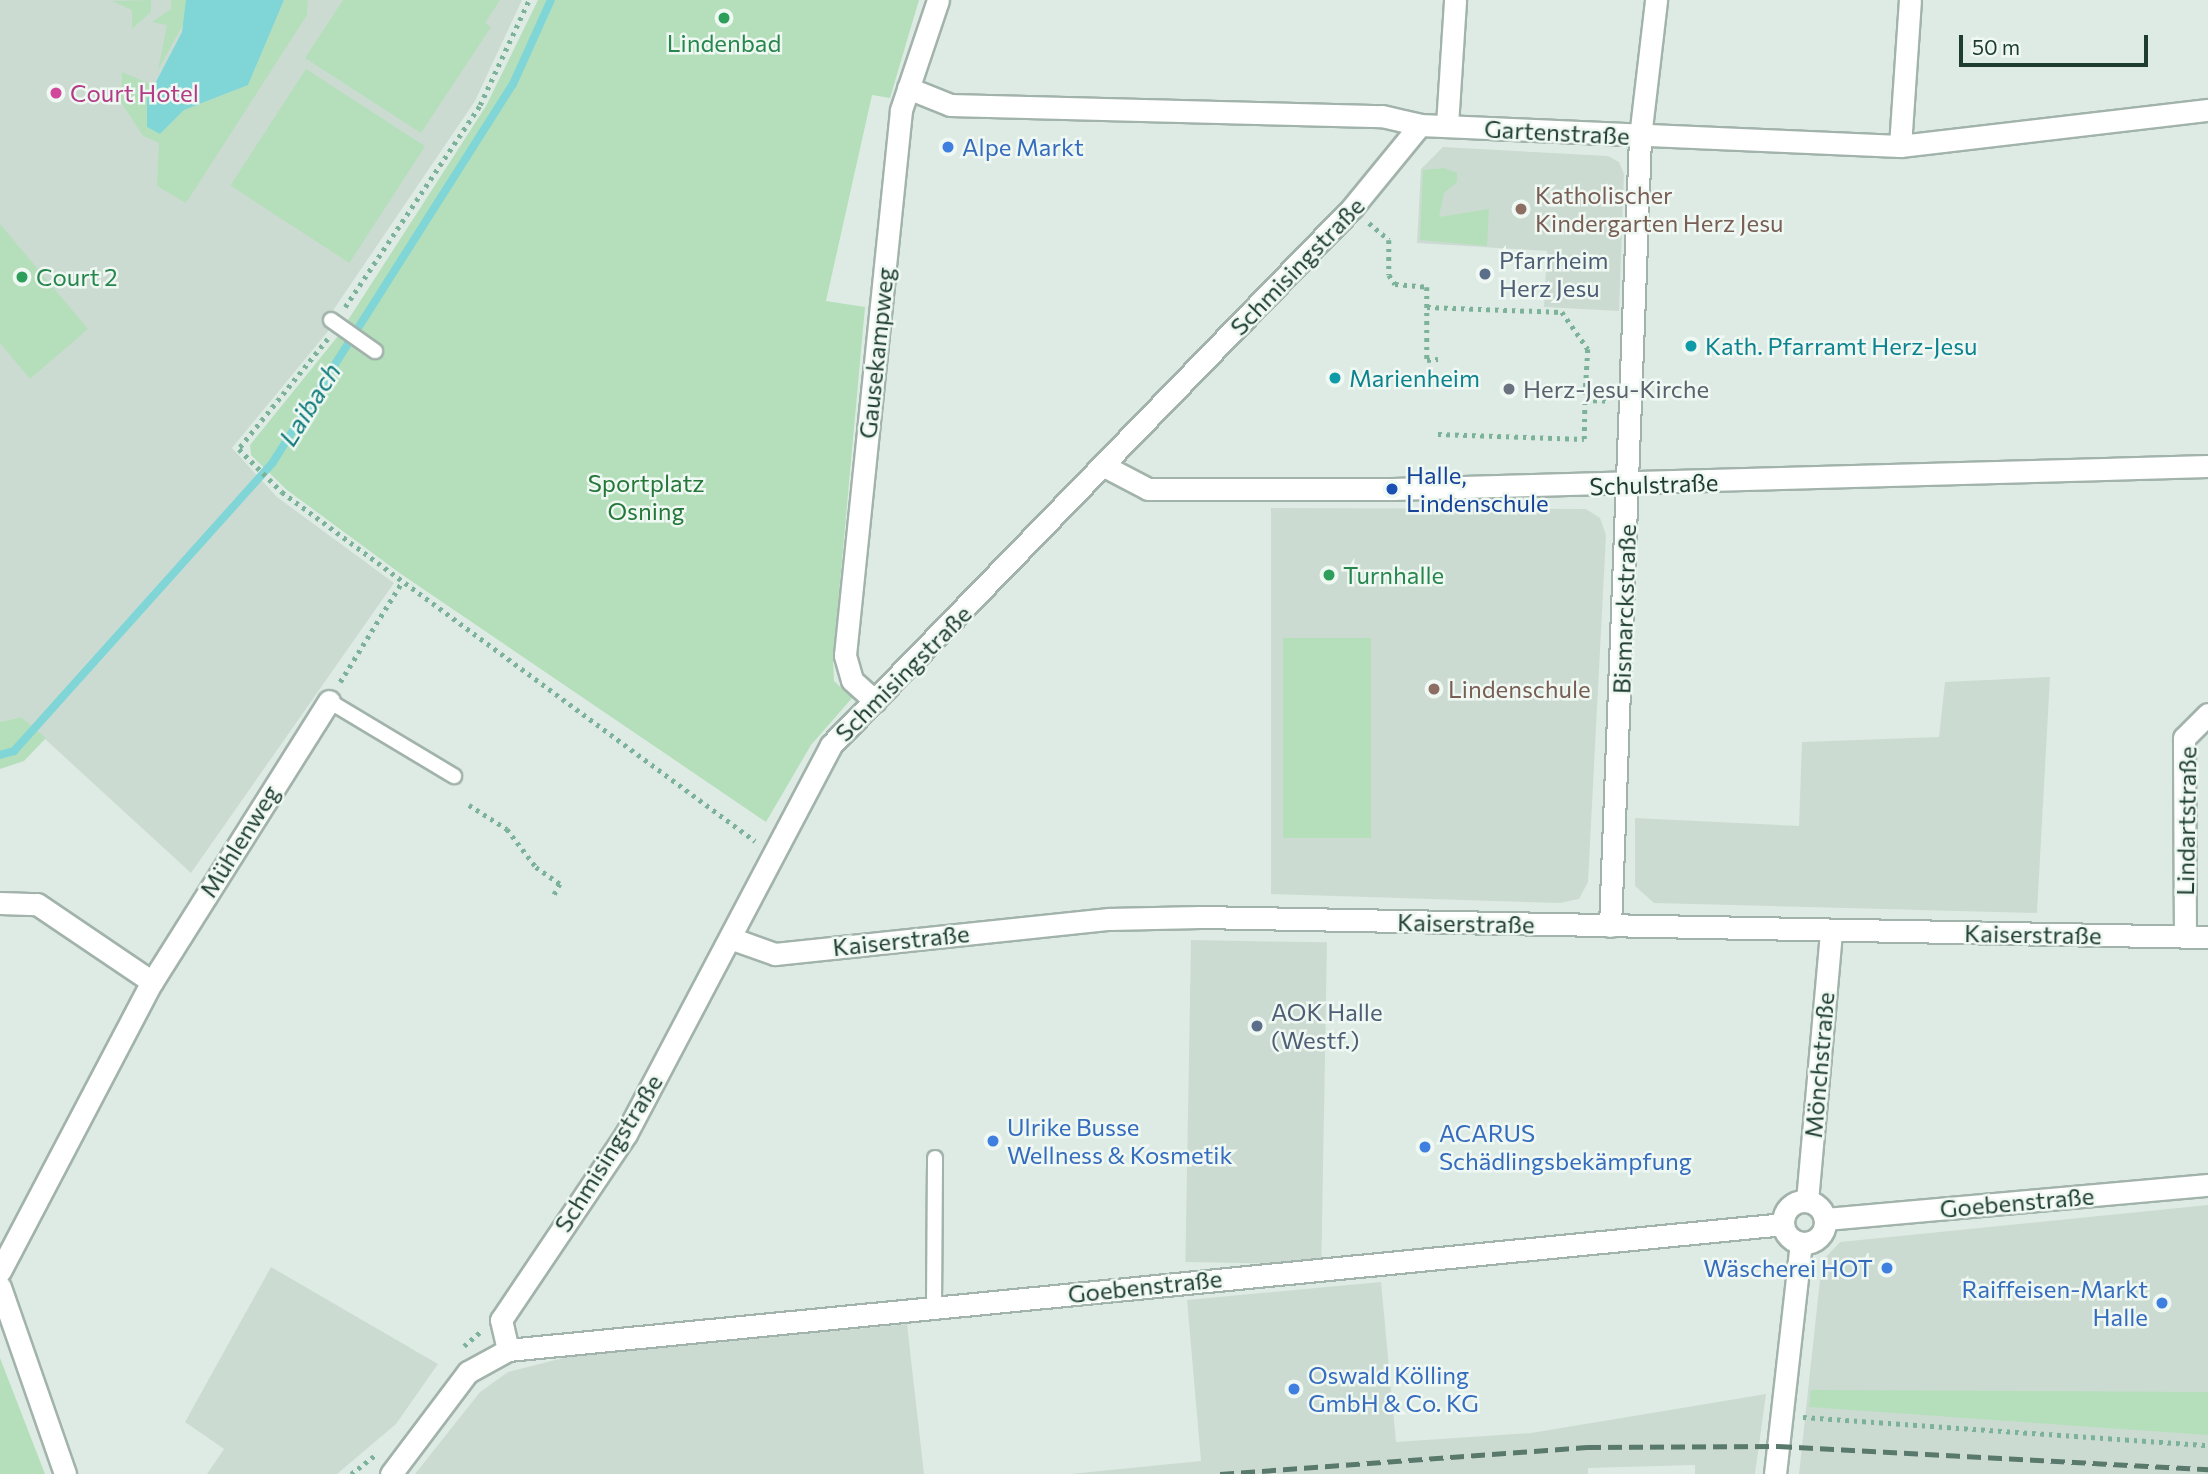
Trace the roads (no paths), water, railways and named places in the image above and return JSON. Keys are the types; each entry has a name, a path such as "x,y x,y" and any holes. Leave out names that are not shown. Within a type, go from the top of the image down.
{"street":[{"name":"Gausekampweg","path":"875,701 852,680 845,655 908,88 938,0"},
{"path":"1447,125 1455,0"},
{"name":"Bismarckstraße","path":"1610,926 1640,137 1656,0"},
{"path":"1900,146 1910,0"},
{"name":"Gartenstraße","path":"908,88 950,105 1382,116 1420,125 1640,137 1900,146 2208,110"},
{"name":"Schmisingstraße","path":"508,1350 501,1320 626,1134 831,745 1106,467 1352,208 1420,125"},
{"name":"Schulstraße","path":"1106,467 1148,489 1628,486 1929,471 2208,466"},
{"name":"Mühlenweg","path":"0,1271 152,982 329,701"},
{"name":"Lindartstraße","path":"2185,937 2184,738 2208,714"},
{"path":"0,903 37,904 152,982"},
{"name":"Kaiserstraße","path":"730,938 775,954 1109,919 2208,937"},
{"name":"Mönchstraße","path":"1807,1201 1831,930"},
{"name":"Goebenstraße","path":"1825,1219 2208,1185"},
{"path":"1807,1201 1825,1219 1819,1237 1801,1243 1788,1237 1783,1224 1789,1207 1807,1201"},
{"name":"Goebenstraße","path":"508,1350 1783,1224"},
{"path":"1775,1474 1801,1243"},
{"path":"0,1287 65,1474"},
{"path":"391,1474 468,1372 508,1350"}],"lane":[{"path":"337,324 375,351"},
{"path":"329,701 454,776"},
{"path":"934,1306 935,1158"}],"water":[{"path":"186,0 284,0 248,85 184,110 160,134 147,127 147,99 182,32"}],"waterway":[{"name":"Laibach","path":"0,755 14,751 273,462 513,84 551,0"}],"railway":[{"path":"1220,1474 1587,1447 1778,1446 2208,1469"}],"place":[{"name":"Lindenbad","path":"724,18"},
{"name":"Court Hotel","path":"56,93"},
{"name":"Alpe Markt","path":"948,147"},
{"name":"Katholischer Kindergarten Herz Jesu","path":"1521,209"},
{"name":"Pfarrheim Herz Jesu","path":"1485,274"},
{"name":"Court 2","path":"22,277"},
{"name":"Kath. Pfarramt Herz-Jesu","path":"1691,346"},
{"name":"Marienheim","path":"1335,378"},
{"name":"Herz-Jesu-Kirche","path":"1509,389"},
{"name":"Halle, Lindenschule","path":"1392,489"},
{"name":"Turnhalle","path":"1329,575"},
{"name":"Lindenschule","path":"1434,689"},
{"name":"AOK Halle (Westf.)","path":"1257,1026"},
{"name":"Ulrike Busse Wellness & Kosmetik","path":"993,1141"},
{"name":"ACARUS Schädlingsbekämpfung","path":"1425,1147"},
{"name":"Wäscherei HOT","path":"1887,1268"},
{"name":"Raiffeisen-Markt Halle","path":"2162,1303"},
{"name":"Oswald Kölling GmbH & Co. KG","path":"1294,1389"}],"park label":[{"name":"Sportplatz Osning","path":"646,497"}]}
